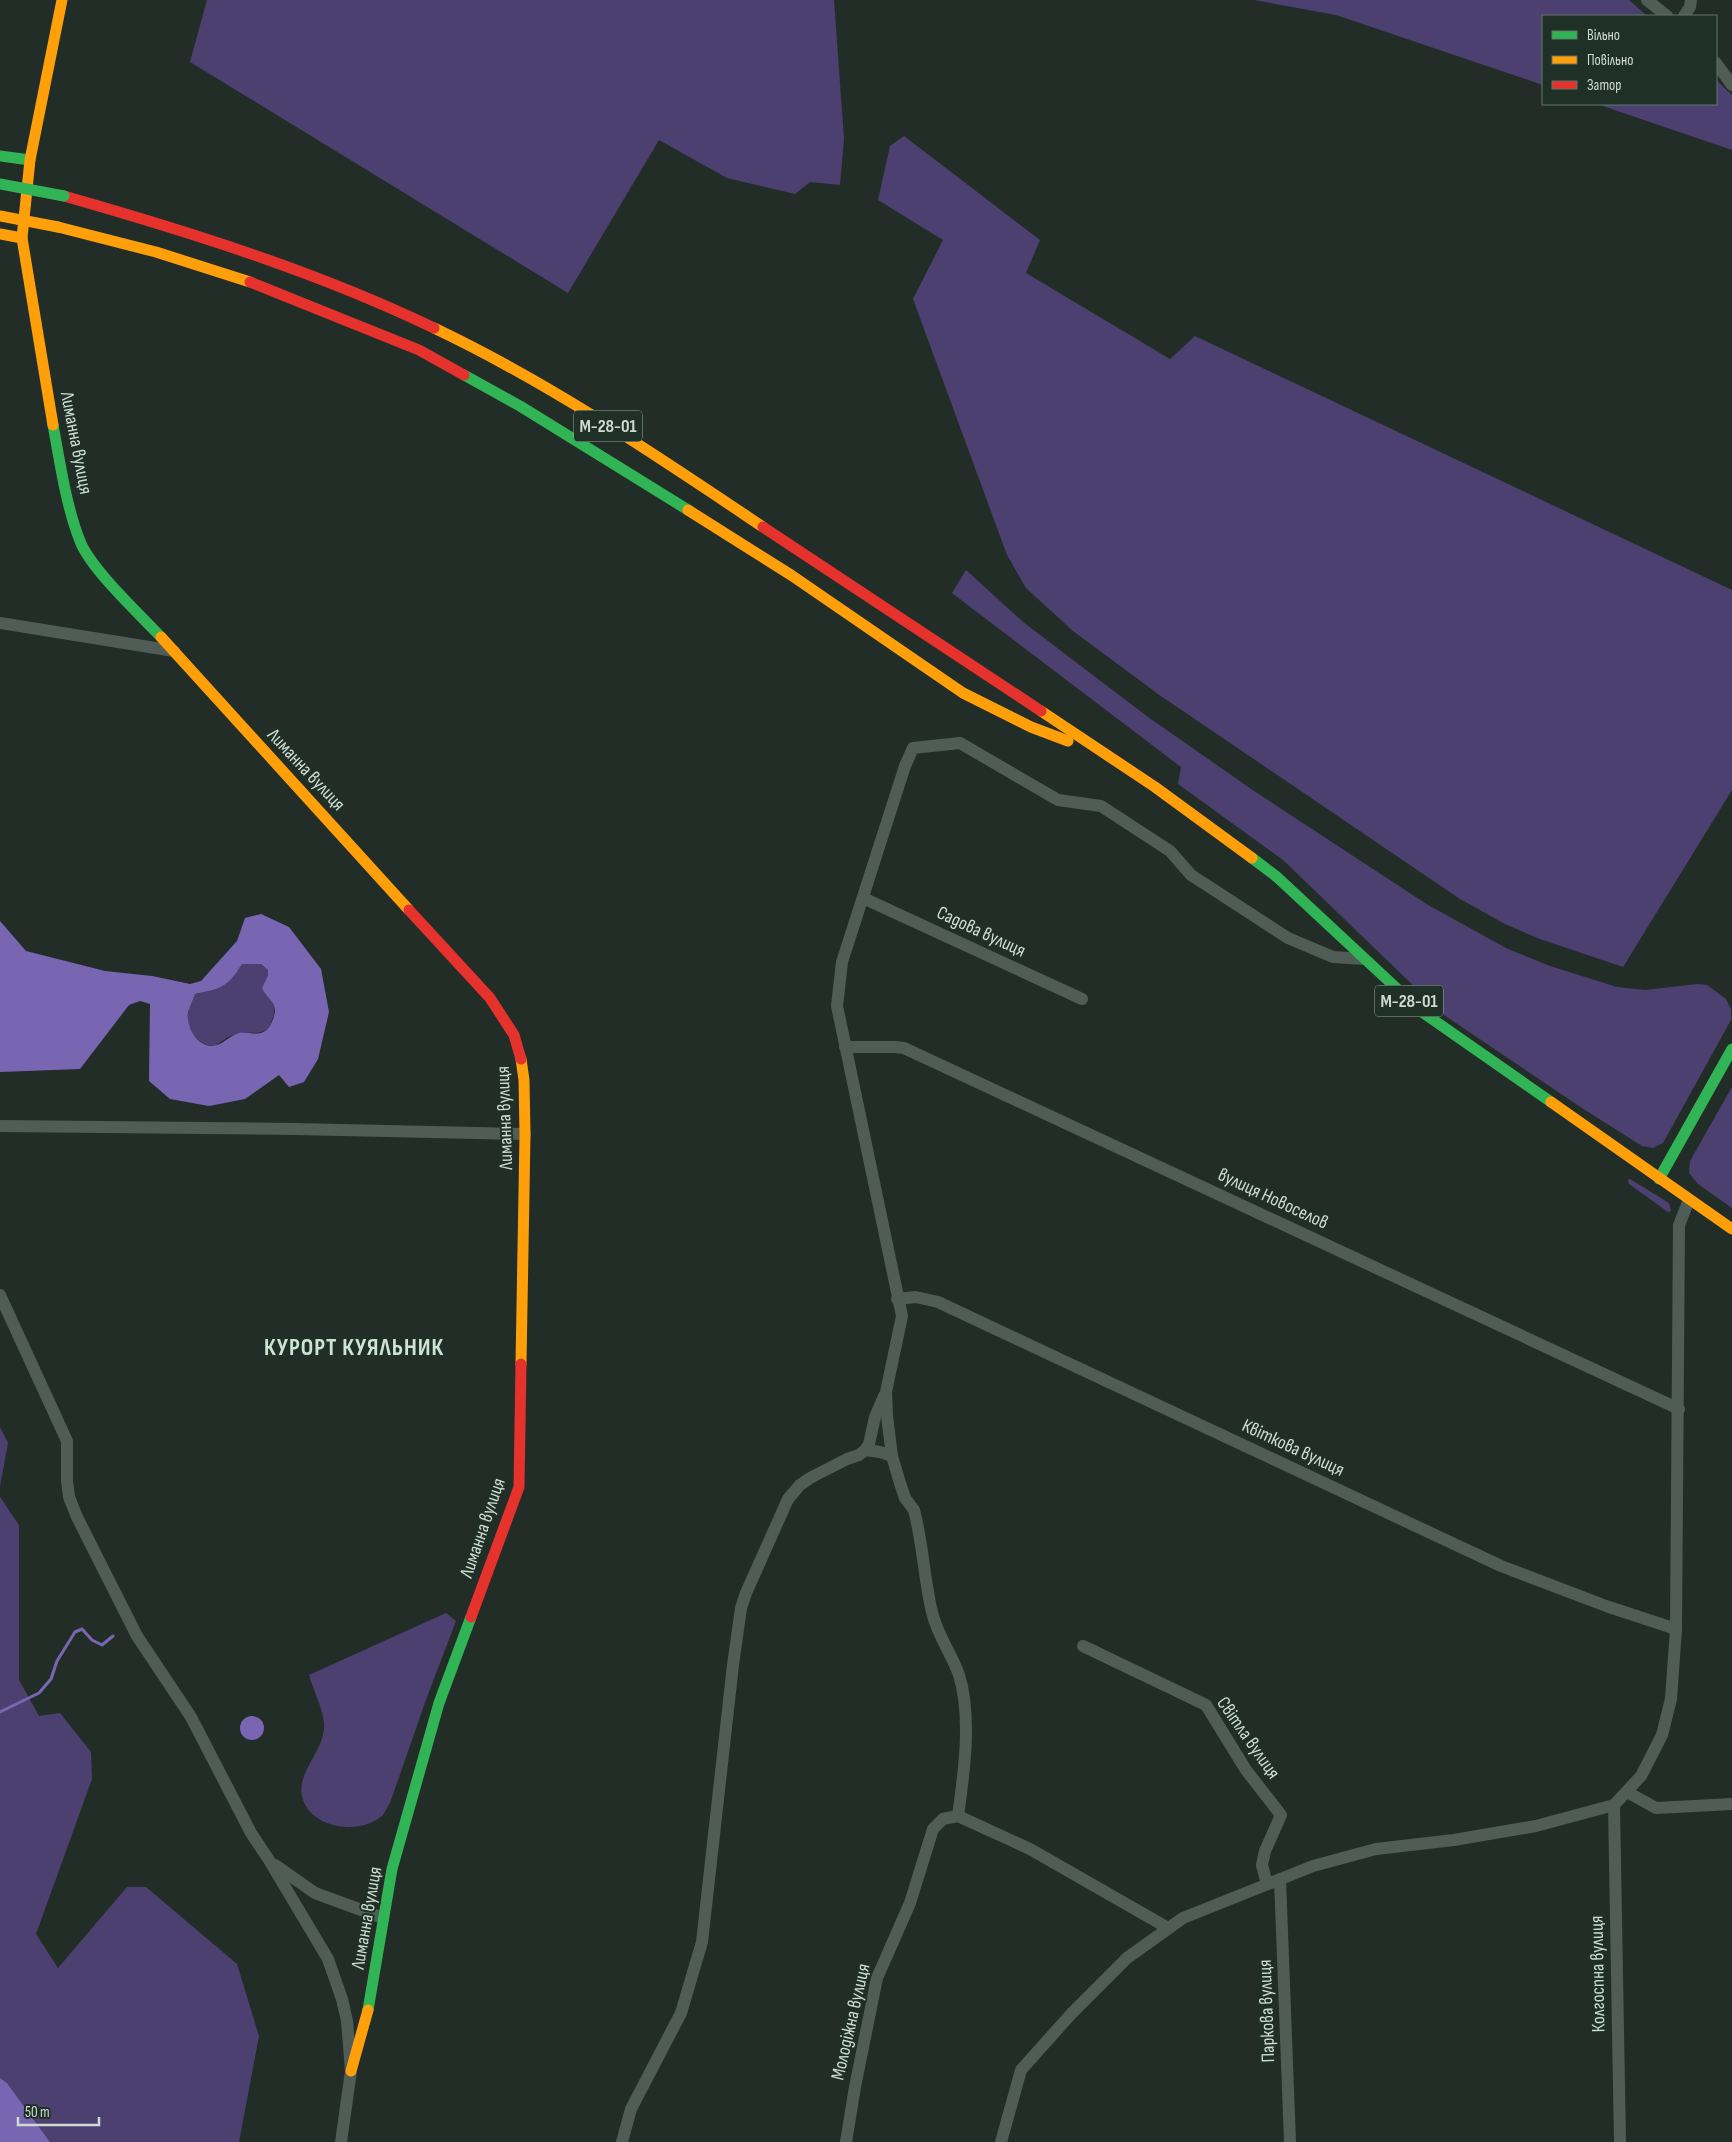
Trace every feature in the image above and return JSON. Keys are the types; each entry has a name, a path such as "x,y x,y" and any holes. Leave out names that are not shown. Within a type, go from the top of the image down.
{"main road":[{"name":"Лиманна вулиця","path":"62,0 30,160 22,238 61,470 80,542 98,569 490,998 510,1029 522,1062 525,1134 520,1487 439,1703 392,1869 370,2000 351,2071"},
{"path":"0,156 30,160"},
{"name":"М-28-01","path":"0,184 64,196 172,227 375,300 442,332 542,386 646,449 983,671 1103,754 1155,786 1277,877 1422,1012 1732,1229"},
{"name":"М-28-01","path":"0,216 58,227 156,252 258,284 419,350 520,406 622,468 791,575 963,693 1031,727 1103,754"},
{"path":"0,234 22,238"},
{"path":"1659,1179 1732,1049"}],"street":[{"path":"1647,0 1666,15"},
{"path":"1685,15 1690,7 1691,0"},
{"path":"1717,64 1732,85"},
{"path":"0,624 174,651"},
{"path":"622,2142 631,2110 681,2013 702,1942 733,1665 741,1608 746,1593 788,1500 800,1485 847,1459 859,1455 869,1444 875,1417 886,1392 902,1316 837,1006 842,962 905,766 913,748 960,743 1058,800 1101,806 1170,851 1191,875 1288,938 1333,958 1364,959"},
{"name":"Садова вулиця","path":"863,898 1082,999"},
{"name":"вулиця Новоселов","path":"845,1047 896,1046 904,1048 1679,1409"},
{"path":"0,1126 325,1129 525,1134"},
{"path":"1001,2142 1020,2070 1072,2013 1127,1958 1183,1918 1313,1866 1376,1849 1454,1840 1536,1826 1614,1805 1641,1776 1662,1735 1671,1699 1676,1629 1680,1225 1689,1200"},
{"path":"0,1295 67,1440 69,1498 77,1518 137,1636 192,1717 251,1834 269,1860 328,1959 342,1999 347,2021 351,2071 341,2142"},
{"name":"Квіткова вулиця","path":"897,1299 916,1296 938,1302 1501,1566 1606,1606 1676,1629"},
{"path":"890,1310 902,1316"},
{"path":"886,1392 892,1456 905,1498 914,1510 932,1613 942,1643 959,1675 964,1700 966,1740 958,1816 1030,1849 1168,1928"},
{"path":"865,1450 892,1456"},
{"name":"Світла вулиця","path":"1083,1646 1206,1706 1246,1770 1281,1815 1264,1851 1262,1864 1267,1884"},
{"path":"1627,1792 1656,1808 1732,1804"},
{"name":"Колгоспна вулиця","path":"1614,1805 1620,2142"},
{"name":"Молодіжна вулиця","path":"846,2142 877,1978 910,1903 932,1829 943,1819 958,1816"},
{"path":"269,1860 315,1893 383,1918"},
{"name":"Паркова вулиця","path":"1280,1879 1290,2142"}],"shaded area":[{"path":"207,0 834,0 844,139 840,185 810,182 795,194 727,178 659,140 568,293 190,62"},
{"path":"1254,0 1629,0 1646,15 1542,15 1542,85 1336,15"},
{"path":"1717,81 1732,95 1732,150 1600,105 1717,105"},
{"path":"904,136 1040,240 1026,273 1170,359 1195,336 1732,590 1732,790 1623,967 1540,939 1505,924 1460,899 1158,694 1073,631 1026,588 1007,555 913,299 943,240 878,200 890,146"},
{"path":"966,570 1023,622 1148,717 1254,791 1428,905 1508,949 1550,966 1617,987 1645,990 1698,984 1707,985 1726,999 1731,1009 1731,1020 1663,1143 1653,1148 1642,1146 1444,1015 1283,860 1178,784 1181,767 952,593"},
{"path":"261,914 289,927 321,969 329,1012 318,1059 304,1082 289,1087 279,1075 245,1099 209,1106 170,1099 149,1081 150,1004 140,1001 129,1005 80,1069 0,1072 0,921 26,951 105,971 152,976 190,984 201,981 237,941 245,918","holes":["242,964 261,964 268,970 268,975 262,988 275,1007 274,1017 269,1027 260,1033 236,1034 216,1046 201,1043 193,1034 188,1017 195,994 223,986 232,978"]},
{"path":"242,964 261,964 268,970 268,975 262,988 274,1006 274,1014 270,1026 258,1033 233,1035 215,1046 203,1043 194,1036 188,1019 195,994 210,991 222,985 238,971"},
{"path":"1732,1087 1732,1208 1698,1184 1689,1173 1690,1161"},
{"path":"1630,1179 1669,1203 1671,1211 1668,1212 1629,1184 1628,1180"},
{"path":"0,1427 8,1443 0,1486"},
{"path":"0,1497 19,1525 19,1680 39,1716 60,1713 91,1752 92,1779 36,1934 58,1968 127,1887 146,1887 237,1964 259,2036 239,2142 50,2142 7,2083 0,2078"},
{"path":"446,1613 456,1621 390,1803 385,1812 372,1822 360,1826 336,1826 324,1822 306,1807 302,1796 304,1777 321,1742 324,1723 320,1705 309,1675"},
{"path":"252,1716 257,1717 263,1723 263,1733 257,1739 252,1740 247,1739 241,1733 240,1728 241,1723 247,1717"},
{"path":"0,2078 7,2083 50,2142 0,2142"}],"waterway":[{"path":"0,1712 39,1693 51,1679 57,1661 75,1632 82,1629 92,1640 102,1645 113,1636"}],"traffic: fast":[{"path":"0,156 30,160"},
{"path":"0,184 64,196"},
{"path":"464,375 520,406 688,510"},
{"path":"53,425 71,513 85,552 104,577 161,637"},
{"path":"1252,858 1277,877 1422,1012 1551,1102"},
{"path":"1659,1179 1732,1049"},
{"path":"368,2010 392,1869 439,1703 471,1617"}],"traffic: slow":[{"path":"53,425 22,238 30,160 62,0"},
{"path":"0,216 58,227"},
{"path":"58,227 156,252 250,282"},
{"path":"0,234 22,238"},
{"path":"434,328 477,349 561,396 643,447 763,527"},
{"path":"688,510 791,575 963,693 1031,727 1068,741"},
{"path":"161,637 409,910"},
{"path":"1041,711 1155,787 1252,858"},
{"path":"521,1059 524,1080 525,1134 521,1364"},
{"path":"1551,1102 1732,1229"},
{"path":"351,2071 368,2010"}],"traffic: jam":[{"path":"64,196 252,254 344,288 434,328"},
{"path":"250,282 419,350 464,375"},
{"path":"763,527 1041,711"},
{"path":"409,910 490,998 514,1035 521,1059"},
{"path":"471,1617 519,1487 521,1364"}],"district":[{"name":"КУРОРТ КУЯЛЬНИК","path":"354,1347"}]}
